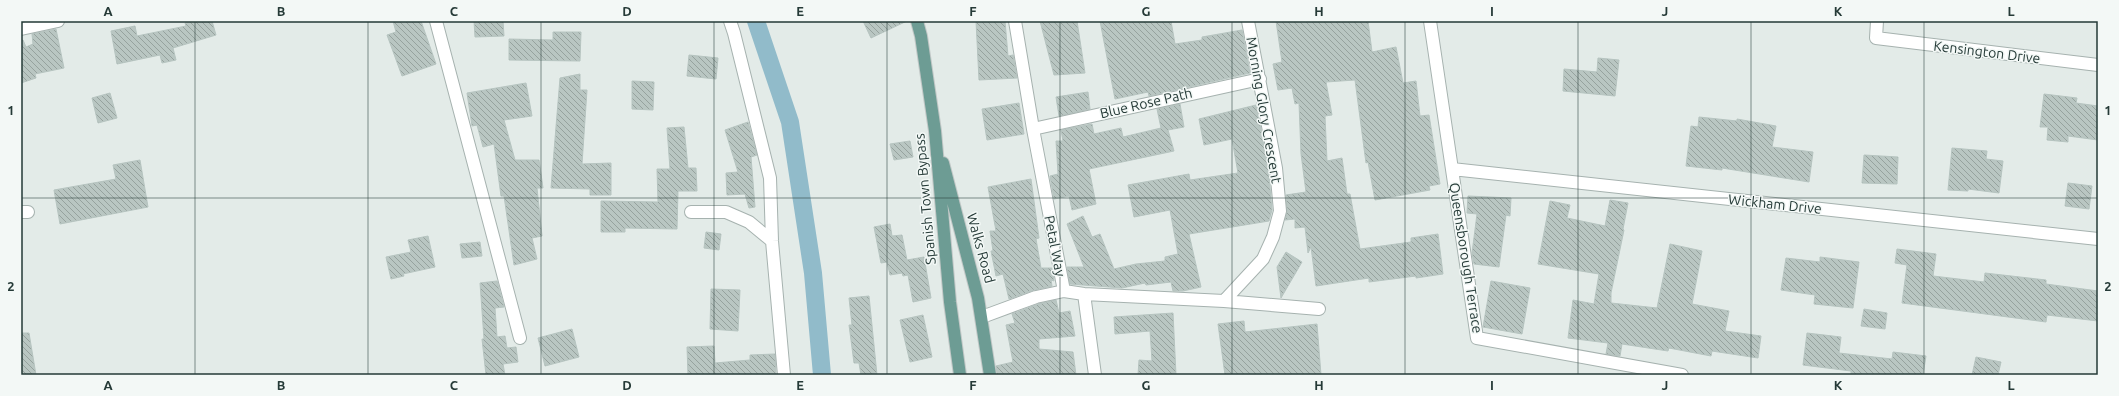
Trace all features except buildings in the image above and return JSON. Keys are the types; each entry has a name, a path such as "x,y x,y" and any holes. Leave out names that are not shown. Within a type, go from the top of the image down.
{"main road":[{"name":"Spanish Town Bypass","path":"917,21 921,36 935,131 950,302 960,375"},
{"name":"Walks Road","path":"935,131 982,317 990,375"}],"street":[{"path":"21,29 58,21"},
{"path":"436,21 520,338"},
{"path":"730,21 770,178 772,241 784,375"},
{"name":"Petal Way","path":"1015,21 1033,129 1064,291 1084,294 1224,301 1319,309"},
{"name":"Morning Glory Crescent","path":"1224,301 1263,259 1273,237 1280,210 1276,168 1248,21"},
{"name":"Queensborough Terrace","path":"1430,21 1477,338 1682,375"},
{"name":"Kensington Drive","path":"1877,21 1876,38 2098,65"},
{"name":"Blue Rose Path","path":"1033,129 1260,79"},
{"name":"Wickham Drive","path":"1452,169 2098,239"},
{"path":"691,212 726,212 749,222 772,241"},
{"path":"982,317 1036,297 1064,291"},
{"path":"1084,294 1095,375"}],"waterway":[{"path":"756,21 790,122 813,273 822,375"}]}
